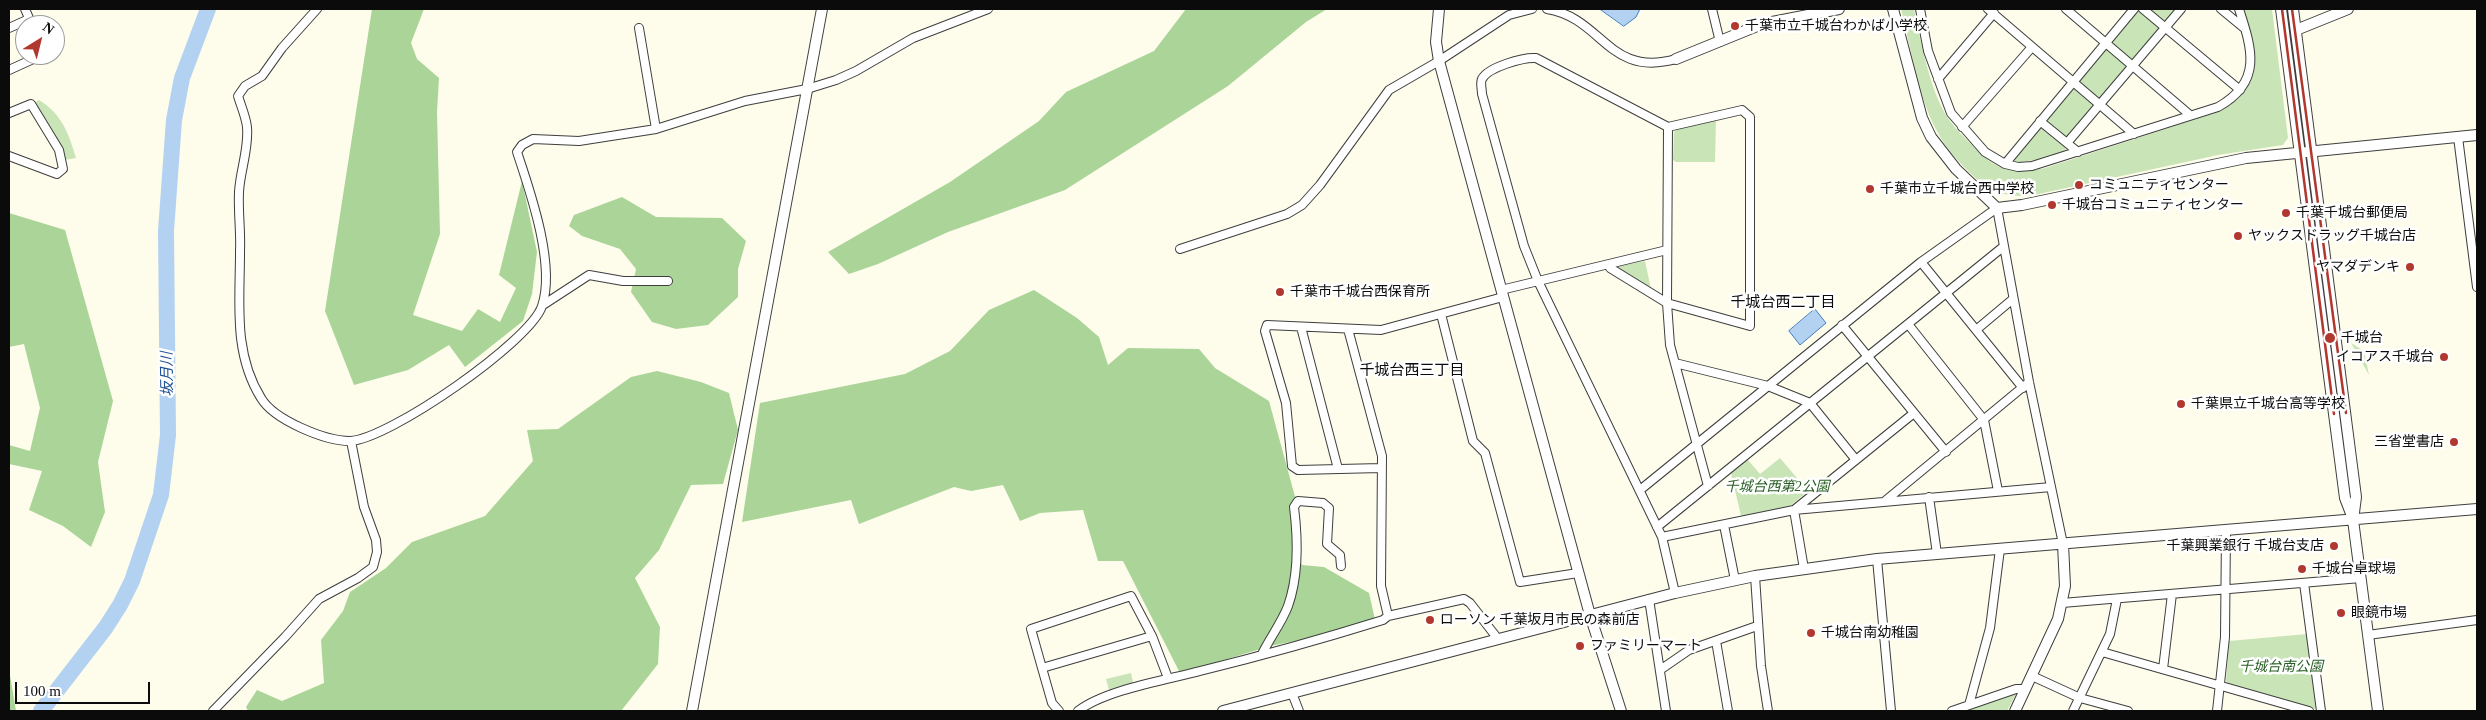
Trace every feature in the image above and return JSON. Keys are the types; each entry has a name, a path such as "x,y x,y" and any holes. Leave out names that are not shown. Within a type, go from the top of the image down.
{"street":[{"path":"317,9 282,48 262,76 245,86 238,96 247,128 239,191 240,253 238,312 240,341 248,371 262,400 275,414 306,430 351,441 391,426 431,405 511,342 538,315 543,305 546,280 534,201 517,152 522,146 533,139 578,142 656,129 745,101 807,89 856,72 913,38 988,9"},
{"path":"692,711 822,9"},
{"path":"1439,9 1436,42 1439,61 1590,615 1621,711"},
{"path":"1180,249 1287,214 1302,205 1320,185 1389,90 1439,61 1510,15 1532,9"},
{"path":"1547,9 1558,10 1577,19 1621,55 1638,62 1657,64 1676,59 1762,24 1839,9"},
{"path":"1712,9 1720,42"},
{"path":"1893,9 1922,118 1931,137 1956,169 1997,208 2026,385 2063,544 2065,567 2062,603 2058,619 2015,711"},
{"path":"1920,9 1928,51 1951,113 1985,152 2005,164 2018,167 2032,166 2078,152 2218,107 2231,100 2240,90 2248,74 2252,59 2239,9"},
{"path":"2066,9 2190,115"},
{"path":"2005,164 2134,9"},
{"path":"2143,9 2240,90"},
{"path":"2067,144 2181,9"},
{"path":"2221,9 2245,29"},
{"path":"2281,9 2345,498 2353,520 2378,711"},
{"path":"2293,9 2356,497 2353,520"},
{"path":"2296,30 2348,9"},
{"path":"1938,80 1991,11 2134,134"},
{"path":"639,28 656,129"},
{"path":"1962,127 2032,47"},
{"path":"1610,264 1610,268 1667,303 1750,326 1750,117 1742,110 1668,127 1536,58 1529,57 1492,69 1484,76 1481,82 1482,94 1524,246 1538,281 1662,537 1675,593"},
{"path":"9,113 31,104 59,150 63,169 57,174 9,156"},
{"path":"2040,121 2078,152"},
{"path":"1668,127 1667,303 1670,345 1708,486"},
{"path":"1640,490 1921,262 1997,208 2022,205 2246,158 2477,135"},
{"path":"2458,137 2474,241 2477,287"},
{"path":"1657,526 2003,247"},
{"path":"1381,468 1298,470 1292,466 1286,403 1264,331 1267,325 1380,330 1441,314 1538,281 1667,250"},
{"path":"1921,262 1976,330 2026,385"},
{"path":"543,305 590,275 623,282 668,281"},
{"path":"1976,330 2013,299"},
{"path":"1441,314 1473,442 1485,453 1520,582 1578,572"},
{"path":"1908,324 1984,420 1998,491"},
{"path":"1842,325 1946,452"},
{"path":"1301,327 1338,469"},
{"path":"1348,329 1382,456 1382,586 1388,616"},
{"path":"1675,363 1768,386 1810,403 1856,460"},
{"path":"1886,501 2026,385"},
{"path":"1794,510 1914,413"},
{"path":"213,711 319,599 358,578 373,567 377,552 376,540 364,507 351,441"},
{"path":"1662,537 1794,510 2051,487"},
{"path":"1930,497 1937,554"},
{"path":"1262,654 1288,606 1296,565 1298,536 1294,507 1298,501 1323,503 1329,508 1326,544 1340,555 1341,566"},
{"path":"1223,711 1675,593 1755,576 1877,558 2477,509"},
{"path":"1794,510 1804,569"},
{"path":"1724,525 1734,580"},
{"path":"2217,711 2225,639 2226,531"},
{"path":"1969,705 1990,628 2000,549"},
{"path":"1877,558 1890,711"},
{"path":"1755,576 1757,626 1768,711"},
{"path":"2062,603 2361,578"},
{"path":"2304,582 2321,711"},
{"path":"2163,669 2172,594"},
{"path":"1059,711 1052,703 1031,629 1131,596 1152,636 1168,678"},
{"path":"1078,711 1089,702 1168,678 1383,620 1388,616 1464,599 1498,639"},
{"path":"2073,711 2110,634 2117,599"},
{"path":"1650,600 1666,711"},
{"path":"2368,635 2477,620"},
{"path":"1660,670 1689,650 1757,626"},
{"path":"1042,668 1152,636"},
{"path":"1716,641 1728,711"},
{"path":"2102,652 2309,711"},
{"path":"2032,676 2080,698 2128,711"},
{"path":"1952,711 2016,688 2025,689"},
{"path":"1292,693 1299,711"}],"green space":[{"path":"372,9 424,9 411,43 417,59 439,78 437,112 440,234 413,315 462,331 478,309 500,322 516,288 499,275 522,181 537,252 532,294 523,321 465,367 449,345 408,370 354,385 325,311"},
{"path":"1186,9 1327,9 1306,22 1228,86 1065,190 948,232 878,264 849,274 828,252 950,182 1039,121 1066,92 1154,51"},
{"path":"1901,9 1914,9 1930,78 1946,115 1957,130 1979,153 1996,165 2013,171 2045,168 2221,111 2236,101 2246,90 2255,66 2255,53 2243,9 2272,9 2288,138 2283,145 2218,155 2034,195 2015,196 1999,192 1976,179 1952,154 1938,133 1920,89"},
{"path":"2146,9 2178,9 2165,25"},
{"path":"2137,11 2142,12 2161,28 2132,62 2111,45 2111,40"},
{"path":"2103,49 2107,50 2128,67 2100,103 2079,84 2079,79"},
{"path":"2072,87 2096,106 2067,141 2046,123 2046,119"},
{"path":"39,100 54,112 64,125 76,158 64,160 34,103"},
{"path":"1716,120 1715,162 1676,162 1673,160 1674,132 1677,129"},
{"path":"2041,127 2066,148 2065,151 2042,159 2015,163 2014,158"},
{"path":"622,197 656,217 722,218 746,241 738,269 738,297 708,325 676,329 652,322 631,292 636,269 620,249 582,236 569,226 574,215"},
{"path":"9,213 65,230 113,401 98,462 105,512 91,547 63,526 29,510 42,471 9,464 9,445 30,451 40,408 24,344 9,347"},
{"path":"1645,261 1651,289 1616,269 1616,267"},
{"path":"1034,290 1077,318 1099,337 1108,365 1128,348 1199,349 1215,368 1269,401 1297,504 1295,548 1302,565 1324,567 1369,593 1376,624 1271,646 1180,673 1123,561 1098,561 1083,510 1040,513 1020,521 1003,485 971,491 954,487 859,524 851,500 742,522 760,403 905,374 950,351 989,310"},
{"path":"2351,343 2364,351 2369,375"},
{"path":"657,371 701,382 729,393 738,430 723,484 691,485 659,550 635,578 660,627 658,664 621,711 248,711 246,707 257,690 282,701 324,683 321,640 343,611 350,592 386,568 412,542 485,516 533,461 527,430 558,429 631,377"},
{"name":"千城台西第2公園","path":"1780,458 1808,491 1789,507 1741,516 1731,473 1747,459 1760,474"},
{"name":"千城台南公園","path":"2307,634 2317,707 2315,709 2228,684 2226,681 2229,641"},
{"path":"1131,673 1134,687 1110,694 1106,679"},
{"path":"10,675 16,711 9,711"},
{"path":"2012,693 2016,694 2007,711 1963,711"}],"water":[{"path":"1600,9 1640,9 1636,17 1624,26"},
{"path":"1815,309 1826,323 1800,345 1789,331"}],"waterway":[{"name":"坂月川","path":"41,711 106,627 120,605 132,581 161,495 168,435 166,231 174,120 182,78 208,9"}],"railway":[{"path":"2282,9 2334,414"},
{"path":"2292,9 2346,413"}],"place":[{"name":"千葉市立千城台わかば小学校","path":"1735,26"},
{"name":"コミュニティセンター","path":"2079,185"},
{"name":"千葉市立千城台西中学校","path":"1870,189"},
{"name":"千城台コミュニティセンター","path":"2052,205"},
{"name":"千葉千城台郵便局","path":"2286,213"},
{"name":"ヤックスドラッグ千城台店","path":"2238,236"},
{"name":"ヤマダデンキ","path":"2410,267"},
{"name":"千葉市千城台西保育所","path":"1280,292"},
{"name":"千城台","path":"2330,338"},
{"name":"イコアス千城台","path":"2444,357"},
{"name":"千葉県立千城台高等学校","path":"2181,404"},
{"name":"三省堂書店","path":"2454,442"},
{"name":"千葉興業銀行 千城台支店","path":"2334,546"},
{"name":"千城台卓球場","path":"2302,569"},
{"name":"眼鏡市場","path":"2341,613"},
{"name":"ローソン 千葉坂月市民の森前店","path":"1430,620"},
{"name":"千城台南幼稚園","path":"1811,633"},
{"name":"ファミリーマート","path":"1580,646"}],"district":[{"name":"千城台西二丁目","path":"1783,303"},
{"name":"千城台西三丁目","path":"1412,371"}]}
